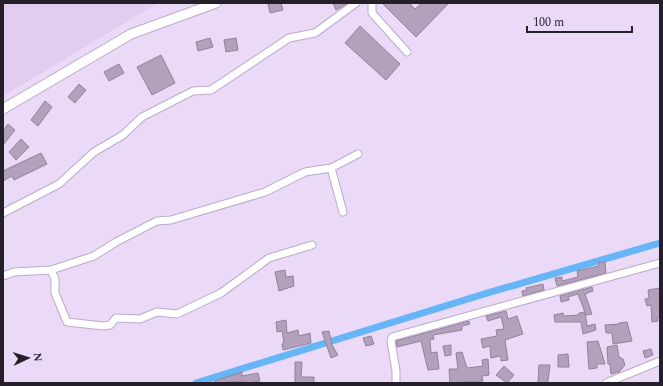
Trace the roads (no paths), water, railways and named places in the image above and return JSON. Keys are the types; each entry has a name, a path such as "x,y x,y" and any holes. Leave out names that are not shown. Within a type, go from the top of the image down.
{"main road":[{"path":"3,110 131,34 216,3"}],"street":[{"path":"3,213 59,184 94,152 123,135 142,117 193,91 211,90 289,38 315,33 356,3"},
{"path":"372,3 372,13 407,52"},
{"path":"3,276 14,272 51,270 94,256 116,242 157,221 172,220 265,192 305,172 331,168 358,154"},
{"path":"331,168 343,212"},
{"path":"51,270 55,279 55,292 67,322 103,326 110,325 116,318 140,319 157,312 177,314 221,293 269,258 312,245"},
{"path":"396,383 396,370 391,341 392,337 660,263"},
{"path":"606,383 660,361"}],"waterway":[{"path":"196,383 484,294 660,243"}]}
